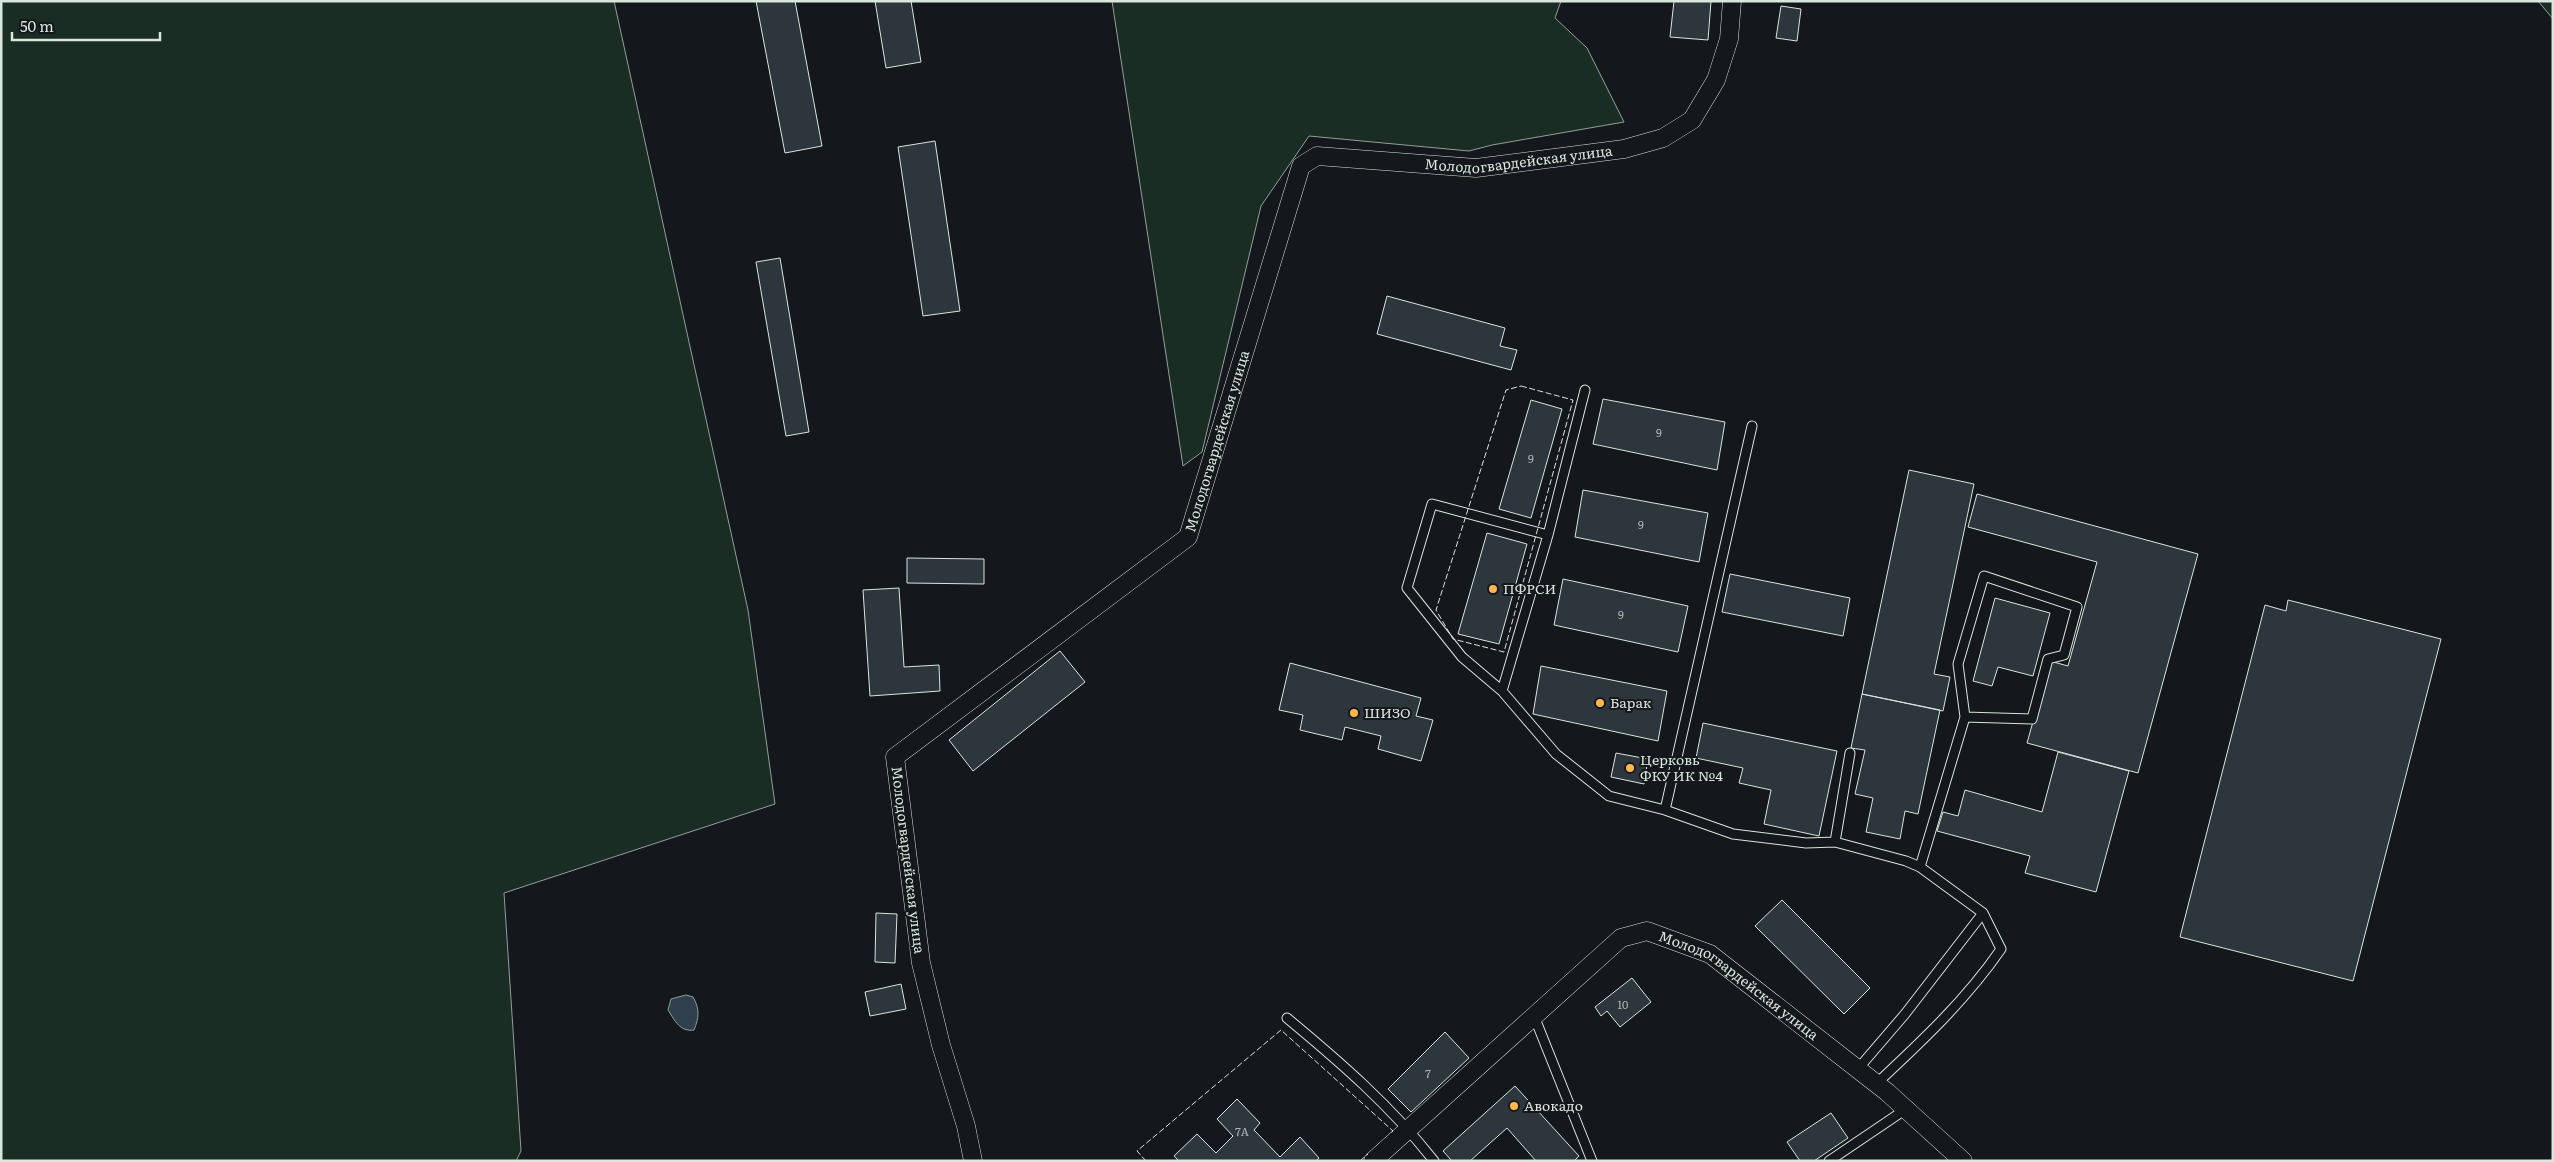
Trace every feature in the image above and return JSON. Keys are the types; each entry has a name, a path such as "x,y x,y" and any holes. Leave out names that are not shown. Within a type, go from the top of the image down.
{"street":[{"name":"Молодогвардейская улица","path":"973,1161 966,1126 941,1045 921,963 895,757 1188,537 1301,166 1317,156 1476,168 1624,149 1663,138 1692,120 1716,80 1730,38 1732,1"},
{"name":"Молодогвардейская улица","path":"1373,1161 1621,938 1647,931 1710,954 1876,1084 1963,1161"}],"lane":[{"path":"1502,692 1548,535 1585,390"},
{"path":"1665,810 1752,426"},
{"path":"1548,535 1432,504 1407,588 1462,657 1502,692 1556,754 1609,796 1665,810 1733,834 1806,843 1835,842 1906,861 1920,867 1983,913 2001,949 1986,971 1930,1033 1876,1084"},
{"path":"1920,867 1964,717 1958,664 1984,576 2077,606 2064,655 2048,659 2032,719 1964,717"},
{"path":"1835,842 1850,752"},
{"path":"1857,1070 1905,1014 1983,913"},
{"path":"1534,1016 1592,1161"},
{"path":"1288,1018 1349,1069 1409,1128 1434,1161"},
{"path":"1829,1161 1906,1109"}],"green space":[{"path":"1,1 614,1 748,610 775,804 504,893 521,1151 516,1161 1,1161"},
{"path":"1112,1 1561,1 1555,18 1587,48 1624,122 1492,145 1469,151 1309,136 1261,206 1202,452 1183,466"},
{"path":"2538,1 2553,1 2553,19"}],"water":[{"path":"686,995 693,997 698,1010 694,1030 681,1027 668,1010 671,999"}],"building":[{"path":"756,1 795,1 822,146 785,153"},
{"path":"875,1 911,1 921,62 886,68"},
{"path":"1674,1 1711,1 1708,40 1670,37"},
{"path":"1781,6 1801,9 1797,41 1776,38"},
{"path":"935,141 960,311 923,316 898,147"},
{"path":"780,258 809,432 786,436 756,262"},
{"path":"1387,296 1505,328 1500,346 1517,350 1511,370 1377,334"},
{"path":"1603,399 1725,422 1717,470 1593,444"},
{"path":"1531,400 1562,409 1531,518 1499,509"},
{"path":"1909,470 1974,484 1934,674 1950,677 1943,711 1862,694"},
{"path":"1583,490 1708,513 1699,562 1575,537"},
{"path":"1977,494 2198,554 2138,773 2027,743 2050,661 2068,666 2097,562 1968,527"},
{"name":"ПФРСИ","path":"1487,533 1527,544 1499,644 1458,634"},
{"path":"907,558 984,559 984,584 907,583"},
{"path":"1730,574 1850,598 1843,636 1722,612"},
{"path":"1563,579 1688,606 1678,652 1554,625"},
{"path":"899,588 904,667 939,665 940,691 870,696 863,590"},
{"path":"1995,598 2050,613 2033,676 1998,667 1992,686 1973,681"},
{"path":"2288,600 2441,639 2353,981 2180,937 2265,605 2286,611"},
{"path":"1060,651 1085,682 973,771 949,740"},
{"name":"ШИЗО","path":"1290,663 1421,698 1416,716 1433,720 1421,761 1378,749 1381,736 1345,727 1342,740 1300,730 1303,715 1279,710"},
{"name":"Барак","path":"1541,666 1667,691 1658,741 1533,714"},
{"path":"1862,694 1940,710 1918,814 1905,811 1900,839 1866,832 1873,798 1855,794 1865,750 1851,748"},
{"path":"1703,723 1837,751 1819,836 1764,824 1771,790 1739,783 1743,768 1696,758"},
{"path":"2058,752 2129,771 2096,892 2025,873 2030,856 1937,831 1943,812 1958,816 1965,790 2042,812"},
{"name":"Церковь ФКУ ИК №4","path":"1616,753 1648,759 1644,784 1611,777"},
{"path":"1782,900 1870,988 1844,1014 1755,926"},
{"path":"876,913 897,914 895,963 875,962"},
{"path":"1632,978 1651,1002 1620,1027 1607,1011 1601,1016 1595,1007"},
{"path":"901,984 906,1009 870,1016 865,992"},
{"path":"1445,1032 1469,1058 1411,1112 1388,1089"},
{"path":"1515,1086 1579,1156 1574,1161 1536,1161 1507,1128 1470,1161 1452,1161 1443,1151"},
{"path":"1237,1099 1260,1123 1254,1130 1280,1157 1300,1137 1319,1158 1316,1161 1179,1161 1174,1156 1197,1134 1216,1153 1233,1136 1217,1119"},
{"path":"1831,1113 1848,1138 1814,1161 1800,1161 1787,1142"}],"fence":[{"path":"1521,386 1573,400 1504,652 1453,639 1436,610 1506,390 1521,386"},
{"path":"1146,1161 1137,1151 1281,1030 1393,1131 1390,1134"},
{"path":"1360,1161 1368,1154"}],"place":[{"name":"ПФРСИ","path":"1493,589"},
{"name":"Барак","path":"1600,703"},
{"name":"ШИЗО","path":"1354,713"},
{"name":"Церковь ФКУ ИК №4","path":"1630,768"},
{"name":"Авокадо","path":"1514,1106"}]}
